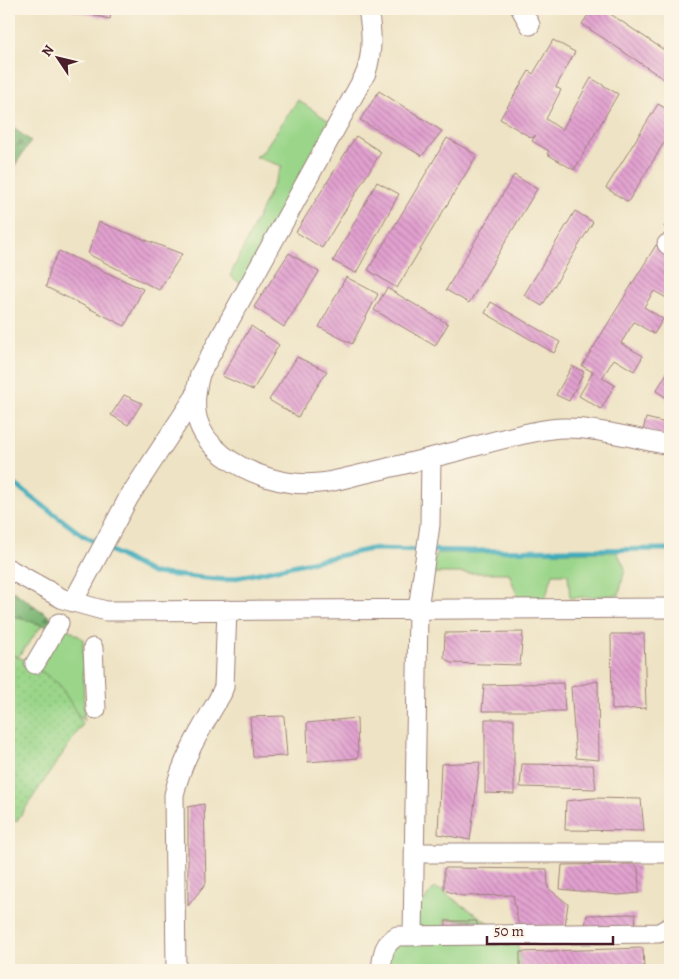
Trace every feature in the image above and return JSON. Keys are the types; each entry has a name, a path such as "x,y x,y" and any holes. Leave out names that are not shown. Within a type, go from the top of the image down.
{"street":[{"path":"73,602 129,497 194,398 200,374 366,73 372,56 373,34 368,9"},
{"path":"194,398 200,427 211,446 231,461 252,472 288,482 318,484 553,428 582,430 670,445"},
{"path":"413,936 418,609 430,526 431,458"},
{"path":"9,569 63,599 106,611 670,608"},
{"path":"176,970 174,795 178,777 188,754 222,693 227,610"},
{"path":"35,664 59,623"},
{"path":"93,648 96,709"},
{"path":"414,853 670,853"},
{"path":"381,970 384,948 388,941 396,936 660,933 670,926"}],"green space":[{"path":"298,100 332,123 243,285 230,276 282,166 255,157 261,154"},
{"path":"9,125 31,141 9,174"},
{"path":"617,552 625,568 619,595 570,598 568,574 553,574 544,602 519,601 509,573 426,573 438,553"},
{"path":"9,588 53,619 50,627 9,615"},
{"path":"9,615 42,625 18,657 9,654"},
{"path":"62,625 83,639 84,721 38,669"},
{"path":"9,654 26,660 60,685 83,724 16,822 9,817"},
{"path":"434,888 445,891 446,894 502,932 476,921 445,919 444,931 514,935 520,952 520,970 381,970 383,955 416,933 413,915"}],"building":[{"path":"65,9 112,9 110,19"},
{"path":"592,9 603,9 670,54 670,83 582,24"},
{"path":"553,40 575,52 556,87 561,90 546,119 562,130 591,78 618,94 574,170 547,154 549,151 532,141 536,135 532,138 500,119 529,71 533,74"},
{"path":"379,91 442,131 422,156 360,120"},
{"path":"658,104 670,111 670,133 628,202 606,188"},
{"path":"356,136 381,152 322,248 296,232"},
{"path":"447,138 477,155 397,288 368,270"},
{"path":"514,175 537,189 469,303 446,290"},
{"path":"377,182 399,194 356,273 333,261"},
{"path":"575,211 593,222 542,306 524,295"},
{"path":"670,217 670,231 664,227"},
{"path":"99,222 182,254 159,290 88,254"},
{"path":"656,245 670,253 670,266 666,273 670,275 670,300 654,291 644,307 663,319 654,334 634,322 621,343 643,356 634,371 614,359 602,378 615,385 601,409 579,396 593,372 582,366"},
{"path":"59,251 143,289 125,326 46,287 50,269"},
{"path":"289,253 319,272 284,327 254,307"},
{"path":"346,277 378,294 352,344 319,327"},
{"path":"387,288 448,324 435,346 374,310"},
{"path":"491,302 560,342 554,353 485,313"},
{"path":"251,326 279,345 253,390 222,376"},
{"path":"297,357 327,371 298,417 269,400"},
{"path":"572,366 584,372 569,401 556,395"},
{"path":"670,371 670,400 656,391"},
{"path":"124,395 142,403 128,425 111,415"},
{"path":"646,418 670,424 670,438 643,431"},
{"path":"523,632 520,665 451,663 444,658 445,633"},
{"path":"611,634 644,634 646,708 612,710"},
{"path":"598,681 599,760 576,758 571,687"},
{"path":"563,683 565,711 482,711 484,685"},
{"path":"284,716 287,756 253,757 250,717"},
{"path":"357,718 358,758 308,762 307,723"},
{"path":"485,719 514,719 514,794 485,793"},
{"path":"480,762 470,840 438,834 441,764"},
{"path":"522,764 593,765 596,789 520,787"},
{"path":"593,798 641,799 644,831 565,830 566,801"},
{"path":"204,804 206,883 188,906 188,807"},
{"path":"633,864 638,867 639,893 618,895 560,889 562,865"},
{"path":"444,868 547,869 548,888 568,904 565,926 519,928 513,895 462,896 444,890"},
{"path":"636,914 635,928 585,926 587,915"},
{"path":"446,921 476,921 479,928 446,929"},
{"path":"643,948 644,970 520,970 520,952"}],"waterway":[{"path":"9,480 82,535 152,573 226,580 371,549 472,551 670,549"}]}
